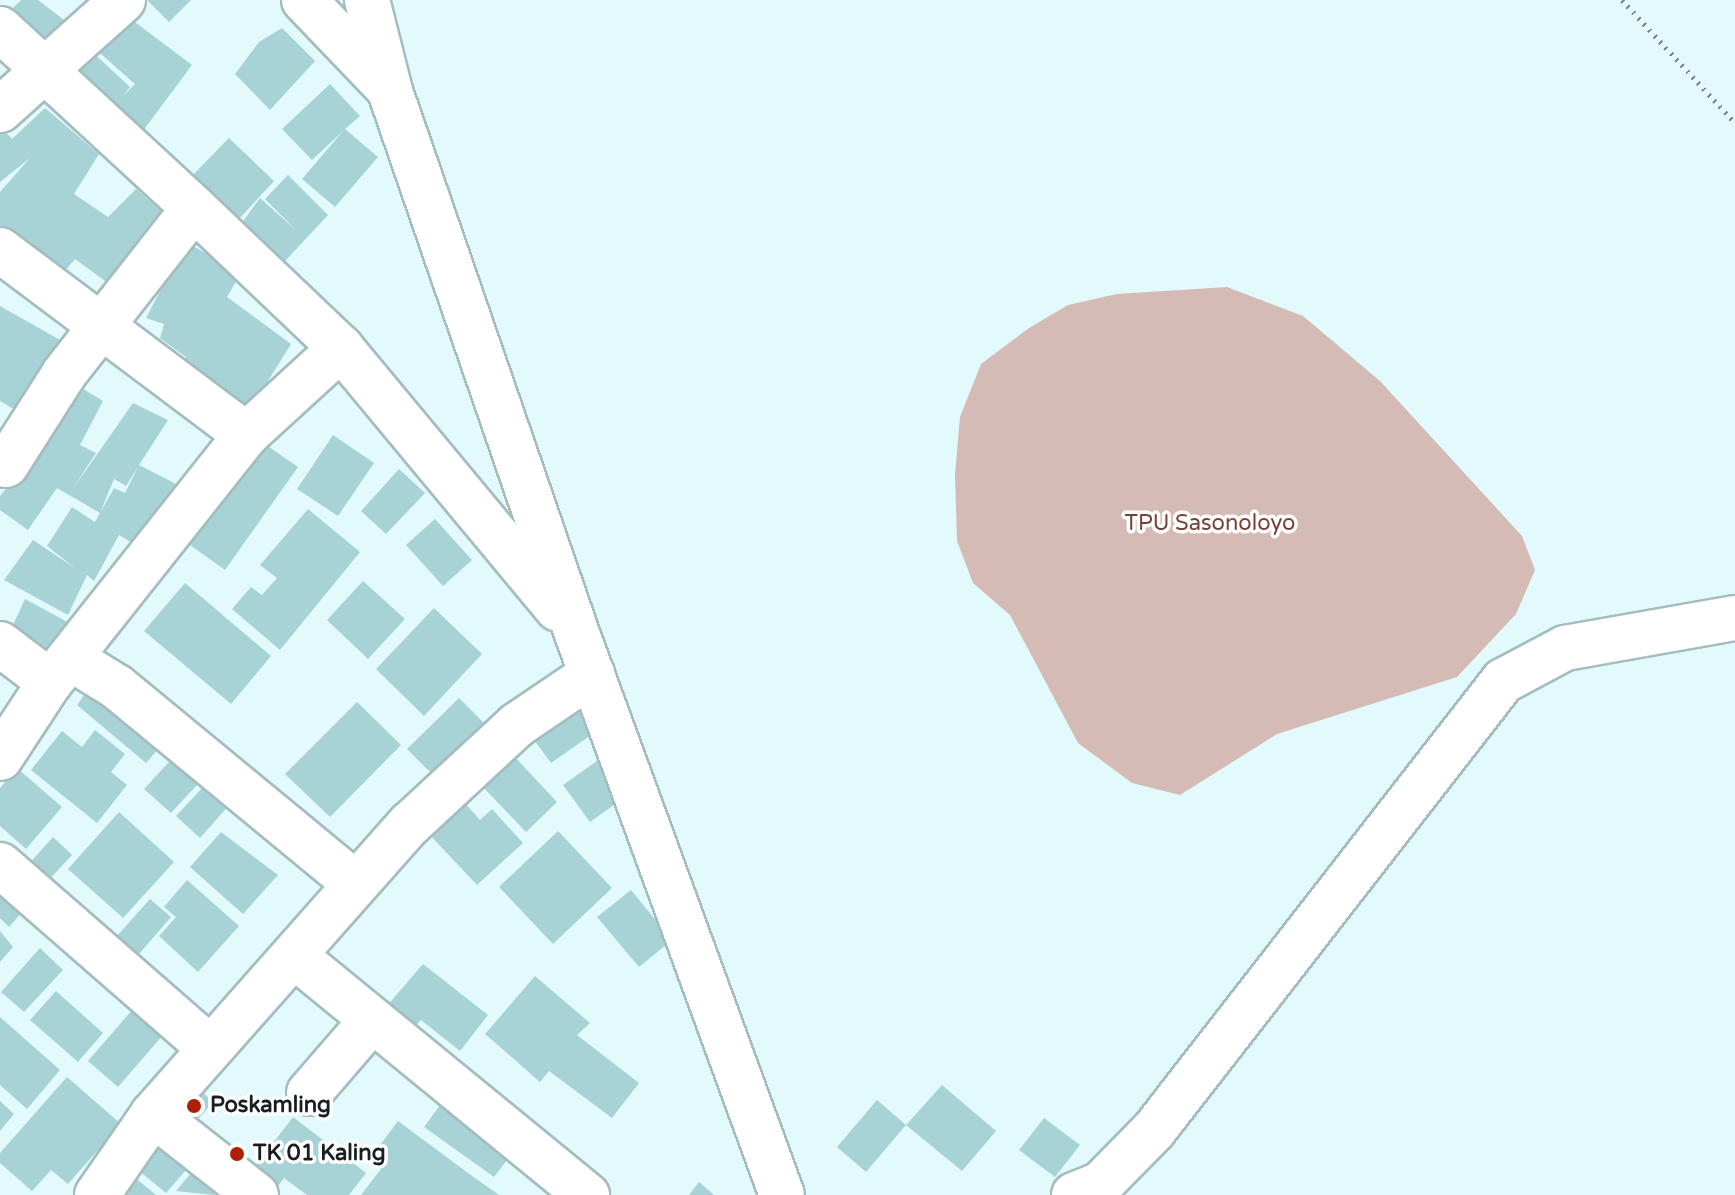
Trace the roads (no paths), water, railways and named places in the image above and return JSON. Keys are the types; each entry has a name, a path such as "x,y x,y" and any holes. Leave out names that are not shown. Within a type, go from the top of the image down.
{"street":[{"path":"0,110 52,71 123,0"},
{"path":"304,0 390,91"},
{"path":"367,0 390,91 576,631 782,1195"},
{"path":"0,29 52,71 341,348 576,631"},
{"path":"6,465 35,415 194,208"},
{"path":"0,250 246,435"},
{"path":"0,758 60,670 246,435 341,348"},
{"path":"1074,1195 1101,1184 1154,1130 1503,681 1565,648 1735,618"},
{"path":"0,644 60,670 117,687 355,883"},
{"path":"97,1195 153,1114 210,1048 297,958 355,883 484,754 592,674"},
{"path":"0,865 210,1048"},
{"path":"297,958 587,1195"},
{"path":"309,1093 372,1020"},
{"path":"153,1114 256,1195"}],"place":[{"name":"Poskamling","path":"194,1106"},
{"name":"TK 01 Kaling","path":"237,1154"}],"park label":[{"name":"TPU Sasonoloyo","path":"1210,524"}]}
